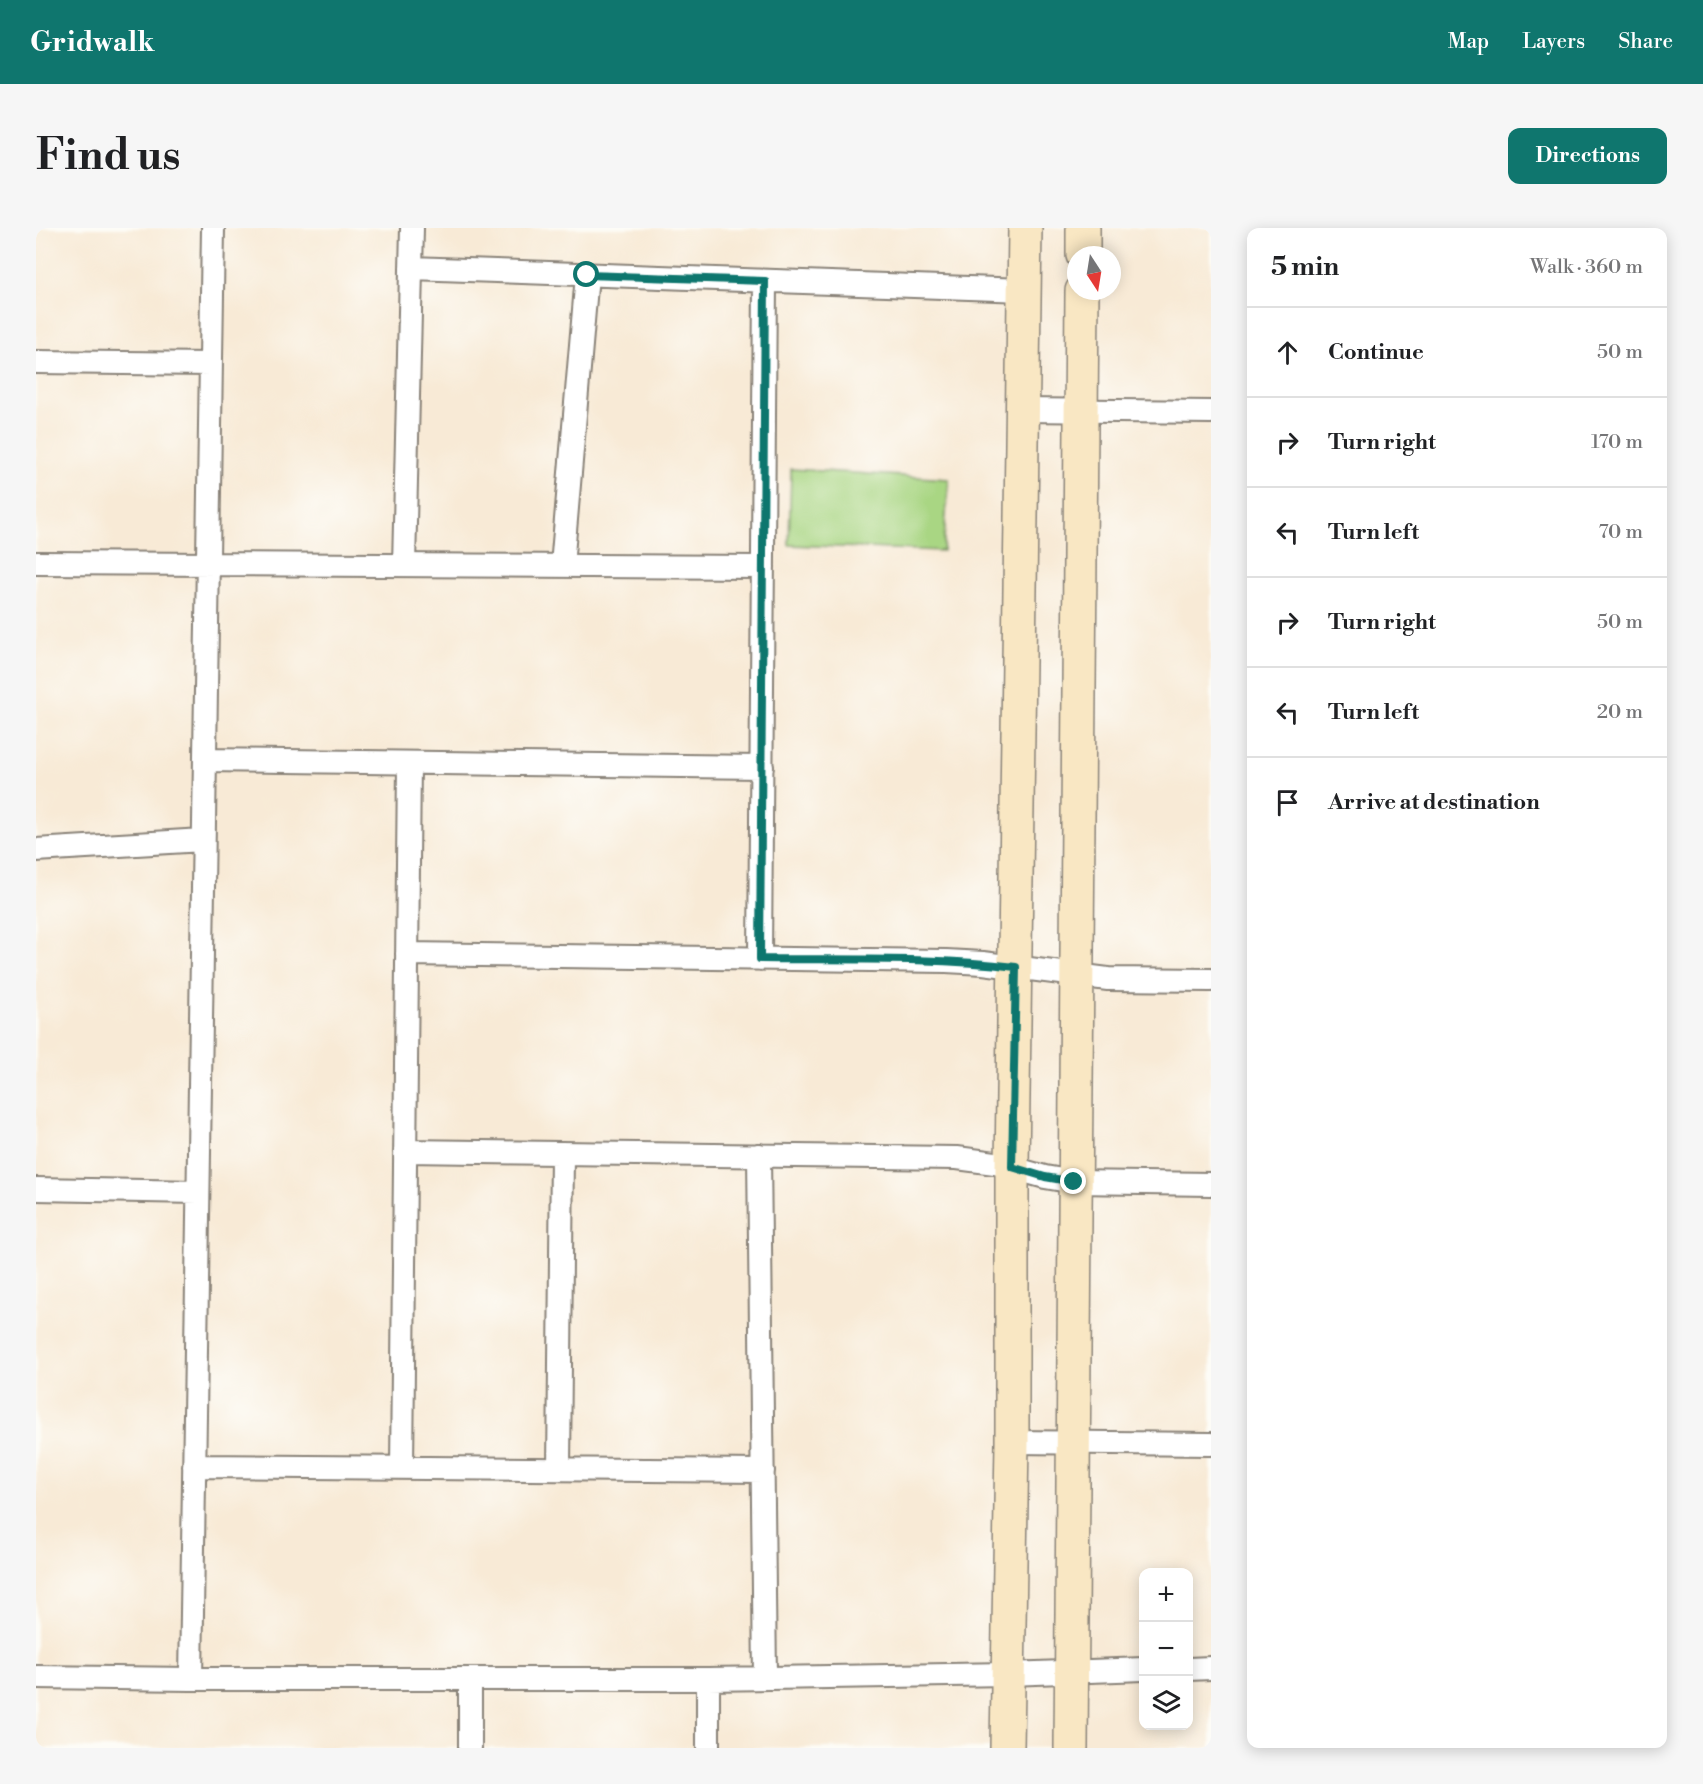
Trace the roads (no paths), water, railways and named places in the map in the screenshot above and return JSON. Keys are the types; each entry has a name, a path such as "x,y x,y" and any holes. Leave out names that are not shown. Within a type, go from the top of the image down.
{"street":[{"path":"191,1679 213,228"},
{"path":"404,565 412,228"},
{"path":"1007,1748 1012,1442 1012,1167 1025,228"},
{"path":"1083,228 1083,246"},
{"path":"411,268 1024,290"},
{"path":"562,566 587,275"},
{"path":"760,959 765,281"},
{"path":"1071,1748 1082,300"},
{"path":"36,362 210,364"},
{"path":"1022,410 1211,412"},
{"path":"36,563 763,567"},
{"path":"205,760 762,767"},
{"path":"402,1468 409,763"},
{"path":"36,850 203,840"},
{"path":"407,954 946,961 1118,979 1211,980"},
{"path":"405,1151 957,1158 1012,1167 1045,1177 1074,1182 1211,1184"},
{"path":"560,1469 562,1153"},
{"path":"759,1155 765,1678"},
{"path":"36,1189 198,1192"},
{"path":"1012,1442 1211,1444"},
{"path":"194,1466 763,1471"},
{"path":"1193,1669 1211,1668"},
{"path":"36,1677 708,1679 1008,1674 1139,1669"},
{"path":"470,1679 470,1748"},
{"path":"708,1679 708,1748"}]}
